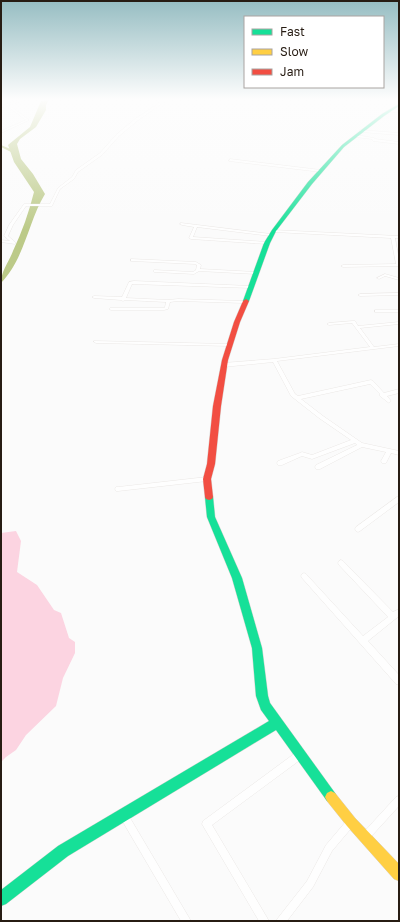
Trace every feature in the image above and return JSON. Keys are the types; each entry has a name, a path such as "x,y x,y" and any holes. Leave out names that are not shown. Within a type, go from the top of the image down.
{"street":[{"path":"1,241 14,243 6,236 11,225 25,205 51,204 59,189 73,178 77,171 101,154 111,143"},
{"path":"346,143 321,171 272,233 267,243 244,302 223,366 211,464 206,479 211,517 237,578 257,648 262,696 265,706 327,792 351,822 399,874"},
{"path":"230,160 321,171"},
{"path":"182,224 272,233 399,237"},
{"path":"196,226 191,238 267,243"},
{"path":"343,266 399,267 393,237"},
{"path":"132,260 196,263 199,265 198,270"},
{"path":"155,271 194,273 198,270 256,273"},
{"path":"165,283 169,271"},
{"path":"379,278 385,275 399,278"},
{"path":"123,300 132,282 251,287"},
{"path":"360,294 399,294"},
{"path":"94,297 123,300 244,302"},
{"path":"111,309 164,310 167,308 168,301"},
{"path":"376,311 399,311"},
{"path":"329,324 352,321 373,348"},
{"path":"358,327 399,323"},
{"path":"96,342 230,345"},
{"path":"223,366 399,345"},
{"path":"274,360 293,394 321,416 361,445 399,453"},
{"path":"298,398 371,382 388,401"},
{"path":"382,395 399,391"},
{"path":"280,463 302,454 307,454 312,457 355,440"},
{"path":"318,467 361,445"},
{"path":"384,461 389,452"},
{"path":"118,489 206,479"},
{"path":"358,530 398,501"},
{"path":"341,563 396,615 363,642"},
{"path":"304,576 399,681"},
{"path":"1,899 63,851 122,814 277,723"},
{"path":"264,921 206,824 301,754"},
{"path":"365,837 399,800"},
{"path":"122,814 186,921"},
{"path":"281,921 310,884 329,848 351,822"}],"shaded area":[{"path":"10,143 18,143 21,159 33,174 45,194 34,216 16,262 1,283 4,271 25,222 34,192 14,162 8,145"},
{"path":"16,531 21,541 17,572 37,585 54,610 61,613 69,638 75,642 75,653 63,678 56,706 26,735 16,750 1,762 1,533"}],"waterway":[{"path":"1,146 14,152"}],"traffic: fast":[{"path":"246,301 267,243 274,231 310,183 347,143"},
{"path":"209,497 211,517 237,578 257,648 262,696 265,706 331,797"},
{"path":"1,899 63,851 277,723"}],"traffic: slow":[{"path":"331,797 351,822 399,874"}],"traffic: jam":[{"path":"209,497 207,479 211,464 217,406 225,360 237,322 246,301"}]}
